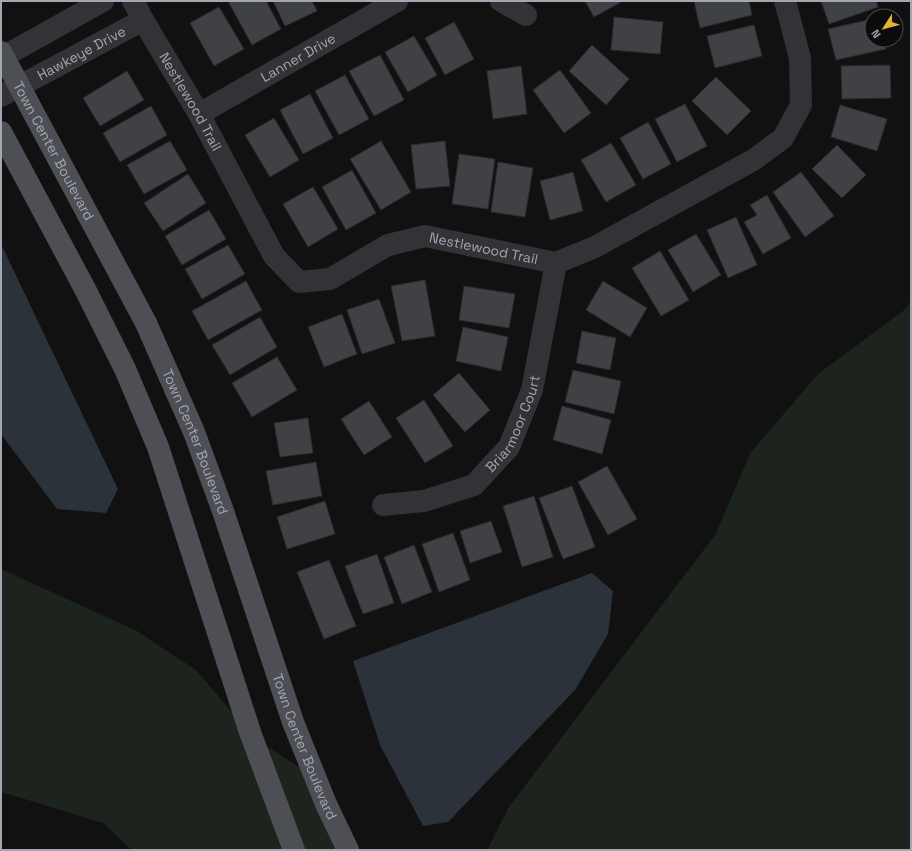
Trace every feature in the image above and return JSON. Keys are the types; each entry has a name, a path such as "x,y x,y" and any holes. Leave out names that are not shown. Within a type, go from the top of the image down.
{"main road":[{"name":"Town Center Boulevard","path":"2,56 10,90 146,323 194,432 223,511 292,722 326,804 348,850"},
{"path":"1,132 92,302 125,369 158,448 250,732 294,850"}],"street":[{"path":"2,56 103,1"},
{"name":"Nestlewood Trail","path":"133,1 199,114 274,256 299,282 330,279 388,245 425,236 556,263 595,247 755,159 783,138 801,105 800,58 785,1"},
{"name":"Lanner Drive","path":"199,114 397,1"},
{"path":"501,1 526,15"},
{"name":"Hawkeye Drive","path":"10,90 143,20"},
{"name":"Briarmoor Court","path":"383,505 424,501 474,485 509,447 532,390 556,263"}],"shaded area":[{"path":"1,244 118,489 106,513 57,509 1,434"},
{"path":"911,301 911,850 487,850 509,807 715,535 751,452 818,374 903,311"},
{"path":"1,569 137,631 196,670 254,738 299,767 347,850 132,850 103,823 5,793 1,794"},
{"path":"592,573 613,591 608,634 575,690 448,822 423,826 380,745 353,661"}],"building":[{"path":"228,1 266,1 281,29 252,45"},
{"path":"273,1 312,1 317,11 285,26"},
{"path":"585,1 623,1 594,17"},
{"path":"694,1 749,1 752,15 700,28"},
{"path":"821,1 876,1 878,7 864,8 864,12 829,24"},
{"path":"219,7 244,49 214,66 190,23"},
{"path":"614,17 663,22 660,54 611,50"},
{"path":"864,21 864,48 886,49 836,60 828,29"},
{"path":"454,22 474,59 445,75 425,38"},
{"path":"754,25 762,56 715,68 707,36"},
{"path":"414,36 437,75 408,92 385,52"},
{"path":"592,45 629,79 606,105 569,71"},
{"path":"380,55 404,100 374,116 349,71"},
{"path":"890,65 891,98 842,99 841,66"},
{"path":"521,66 527,114 493,119 487,71"},
{"path":"560,70 591,113 564,133 533,90"},
{"path":"127,71 144,100 100,126 83,98"},
{"path":"345,75 369,119 339,135 315,91"},
{"path":"716,77 751,111 727,135 692,101"},
{"path":"310,94 333,138 303,154 280,110"},
{"path":"685,104 707,146 677,162 655,119"},
{"path":"840,105 887,119 877,151 831,137"},
{"path":"151,106 167,135 120,162 103,133"},
{"path":"274,118 299,160 270,177 245,135"},
{"path":"648,122 671,164 643,179 620,138"},
{"path":"170,141 187,170 144,194 127,165"},
{"path":"381,141 411,192 381,210 350,159"},
{"path":"445,141 450,186 416,189 411,145"},
{"path":"611,143 636,185 606,202 581,160"},
{"path":"837,145 866,175 842,198 812,169"},
{"path":"459,154 495,159 488,209 452,204"},
{"path":"498,162 533,168 525,217 491,212"},
{"path":"352,170 376,213 346,230 322,187"},
{"path":"573,172 583,211 550,220 540,181"},
{"path":"801,172 834,216 805,237 773,192"},
{"path":"188,174 206,203 163,231 144,203"},
{"path":"313,187 338,229 308,247 283,204"},
{"path":"767,195 791,238 763,254 744,222 757,215 750,205"},
{"path":"209,210 226,239 182,265 165,236"},
{"path":"736,217 757,265 728,278 707,230"},
{"path":"696,234 721,275 693,292 668,250"},
{"path":"228,245 245,274 202,299 185,269"},
{"path":"660,251 689,300 661,316 632,268"},
{"path":"425,280 435,336 402,341 391,286"},
{"path":"246,281 262,310 208,340 192,311"},
{"path":"603,281 647,308 630,337 586,310"},
{"path":"464,286 515,294 509,328 459,320"},
{"path":"379,299 395,343 362,354 347,310"},
{"path":"342,314 357,354 324,367 308,327"},
{"path":"260,317 277,347 230,375 212,345"},
{"path":"463,327 508,337 501,371 456,361"},
{"path":"582,331 616,338 610,370 576,363"},
{"path":"277,357 297,390 252,417 232,383"},
{"path":"573,370 621,381 614,414 565,402"},
{"path":"459,373 490,410 465,432 433,395"},
{"path":"424,400 453,446 425,463 396,418"},
{"path":"369,401 392,437 364,455 341,419"},
{"path":"562,406 611,420 602,454 553,440"},
{"path":"308,418 313,453 280,457 274,423"},
{"path":"316,462 322,496 273,505 266,471"},
{"path":"607,466 637,519 608,535 578,482"},
{"path":"572,486 595,547 563,559 539,498"},
{"path":"534,496 553,557 522,567 503,506"},
{"path":"325,501 335,534 287,549 277,517"},
{"path":"491,521 502,552 470,563 460,531"},
{"path":"453,533 470,580 439,592 422,544"},
{"path":"414,545 432,592 402,604 384,557"},
{"path":"377,554 394,603 363,614 345,566"},
{"path":"329,560 356,626 324,639 297,572"}]}
